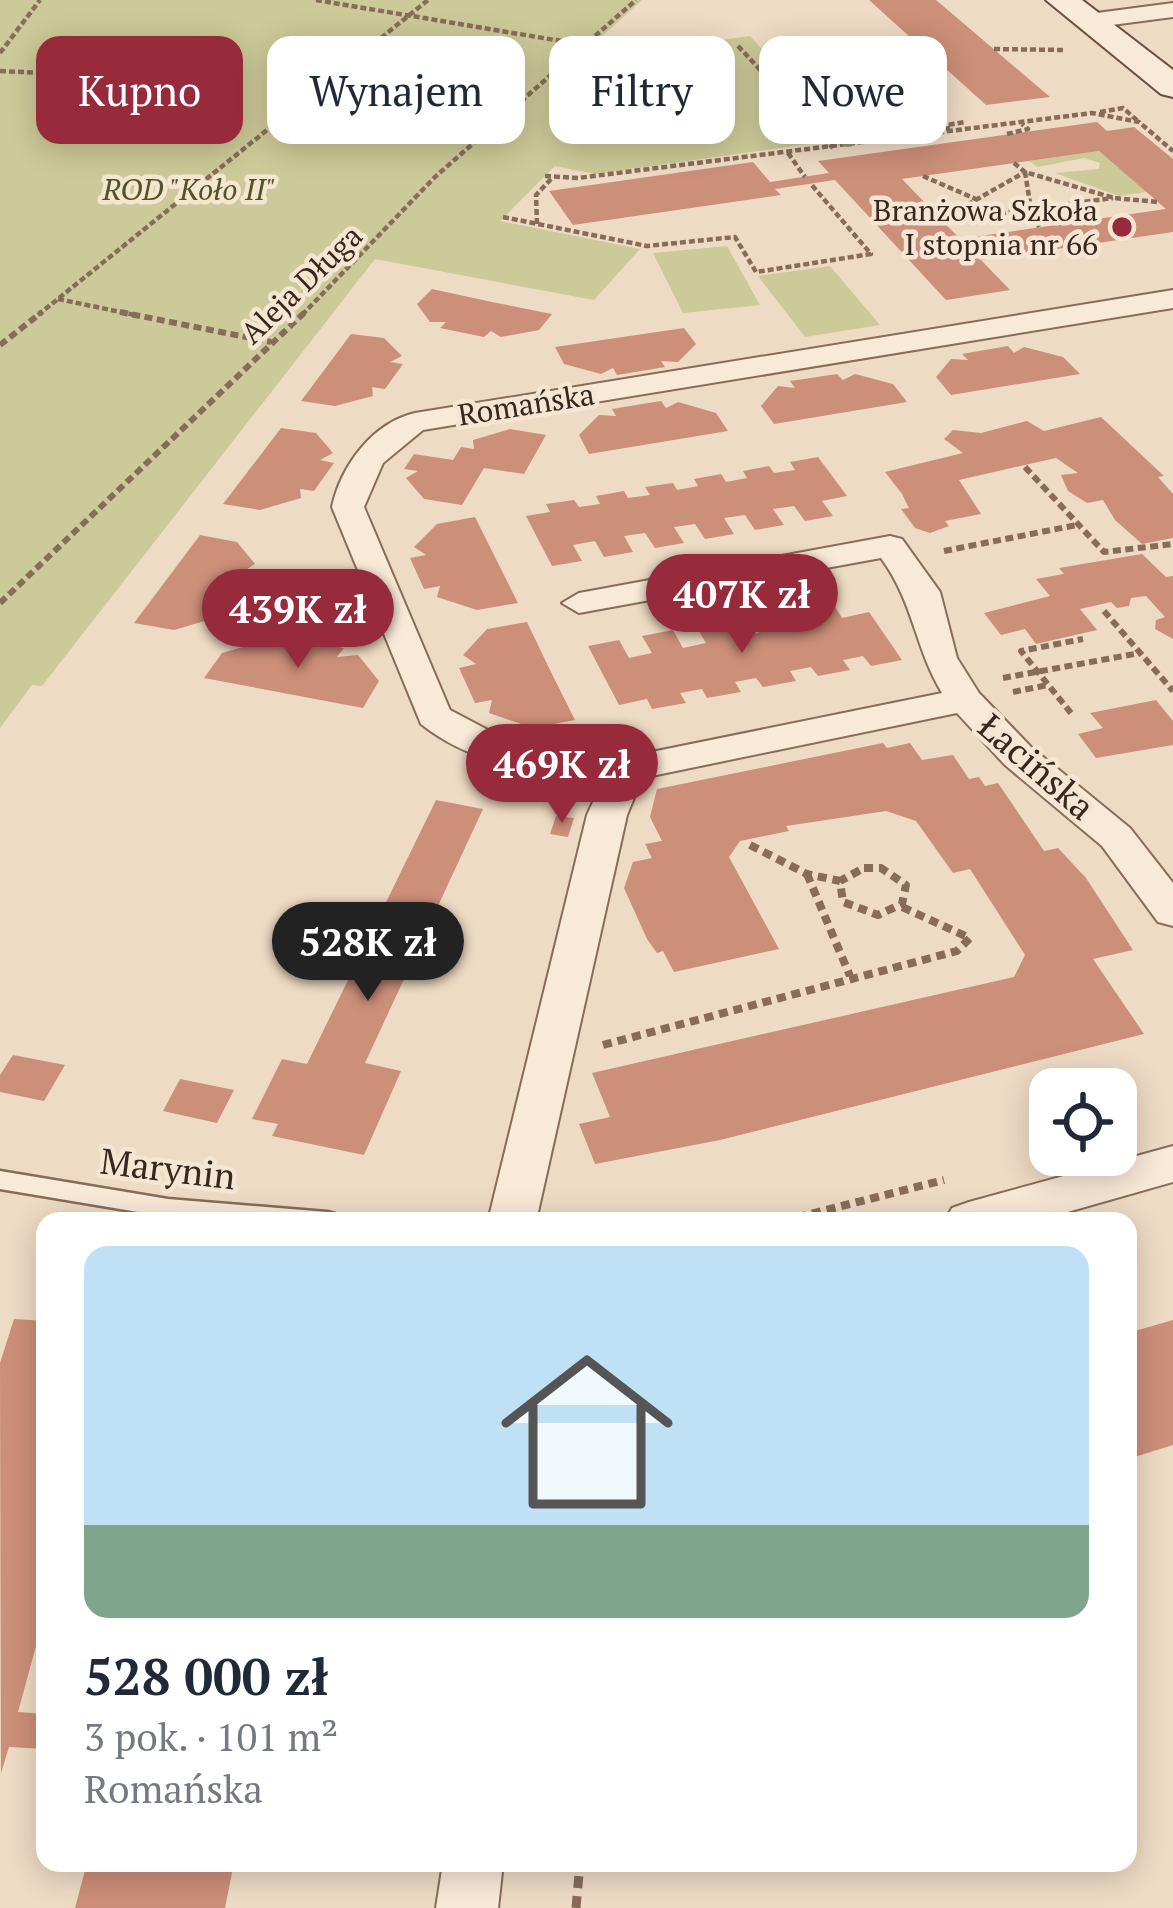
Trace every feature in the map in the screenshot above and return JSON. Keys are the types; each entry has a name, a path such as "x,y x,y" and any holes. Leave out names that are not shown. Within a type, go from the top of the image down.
{"street":[{"path":"1075,10 1173,10"},
{"path":"1075,10 1173,87"},
{"name":"Romańska","path":"627,769 486,748 448,730 434,716 348,507 350,493 395,430 415,422 1173,299"},
{"path":"579,603 894,553"},
{"name":"Łacińska","path":"894,553 922,592 939,658 984,692 1018,756 1099,819 1173,912"},
{"path":"514,1212 607,815 627,769 984,692"},
{"path":"965,1198 1173,1165"},
{"path":"467,1908 471,1872"}],"lane":[{"name":"Marynin","path":"0,1180 216,1212"}],"path":[{"path":"0,53 40,0"},
{"path":"316,0 549,39"},
{"path":"0,345 428,0"},
{"name":"Aleja Długa","path":"597,36 636,0"},
{"path":"738,46 834,149"},
{"path":"994,49 1068,50"},
{"path":"0,70 36,72"},
{"name":"Aleja Długa","path":"0,603 366,253 435,177 549,78"},
{"path":"537,224 536,195 549,176 578,178 834,149 1092,113 1139,122 1173,151"},
{"path":"950,133 946,125 965,122"},
{"path":"1007,134 1028,128 1021,123"},
{"path":"818,144 824,150"},
{"path":"503,217 646,246 735,237 756,272 872,254 788,153"},
{"path":"1014,163 1024,172 1113,198 1158,202"},
{"path":"962,214 958,210 1024,172"},
{"path":"1024,172 1032,220 1039,227"},
{"path":"923,176 980,201"},
{"path":"939,218 1113,198"},
{"path":"57,298 271,342"},
{"path":"1024,467 1104,553 1173,544"},
{"path":"894,553 1078,525"},
{"path":"1104,611 1173,691"},
{"path":"1071,713 1021,651 1083,639"},
{"path":"984,692 1037,671 1140,653"},
{"path":"984,692 1048,685"},
{"path":"750,845 807,874 840,881"},
{"path":"881,868 906,885 908,896 902,907 880,916 843,902 840,881 849,872 881,868"},
{"path":"807,874 850,976"},
{"path":"548,1054 612,1044 850,976 957,951 970,938 902,907"},
{"path":"854,1212 965,1198"},
{"path":"576,1908 579,1872"}],"green space":[{"name":"ROD \"Koło II\"","path":"0,0 642,0 602,36 549,36 549,144 735,144 735,38 750,36 759,46 759,144 808,144 595,174 555,166 500,221 640,249 594,300 375,259 42,686 32,685 0,728"},
{"path":"1099,151 1147,192 1119,196 1055,173 1099,169 1100,163 1084,158 1038,167 1029,161"},
{"path":"727,246 760,305 683,313 653,253"},
{"path":"830,266 880,325 805,337 758,276"}],"building":[{"path":"869,0 936,0 1050,97 986,105 947,70 947,36 909,36"},
{"path":"1097,122 1107,131 1134,127 1173,159 1173,232 981,260 1010,290 946,300 835,180 775,189 781,195 573,225 549,191 753,162 770,182 829,173 818,161","holes":["1099,151 1166,209 960,239 902,179"]},
{"path":"432,289 552,314 539,330 501,337 491,331 484,337 440,328 446,322 430,322 417,304"},
{"path":"684,328 696,344 678,362 661,361 665,367 617,375 613,368 601,374 564,364 555,347"},
{"path":"351,334 384,338 402,356 390,362 403,364 385,389 372,387 373,396 335,406 301,401"},
{"path":"1008,346 1014,353 1024,347 1063,357 1080,374 951,395 936,377 951,359 968,360 962,354"},
{"path":"837,374 843,380 855,374 893,384 907,402 774,424 761,406 778,386 795,388 790,381"},
{"path":"661,401 666,408 678,402 716,413 728,431 589,454 579,435 599,415 616,416 612,409"},
{"path":"1101,417 1164,476 1158,477 1173,494 1173,538 1142,544 1115,520 1103,500 1087,503 1068,491 1061,475 1078,473 1056,458 959,480 981,514 945,521 949,526 930,533 915,528 901,509 909,508 902,494 885,472 963,453 944,439 953,430 981,433 1027,421 1044,431"},
{"path":"281,428 316,433 333,453 320,460 334,463 314,491 300,489 301,498 260,510 223,504"},
{"path":"510,429 546,435 524,474 484,468 462,505 424,499 406,478 418,471 404,469 414,454 453,460 461,447 474,449 473,440"},
{"path":"818,457 847,496 822,501 833,516 805,521 794,506 773,509 784,525 755,530 745,515 724,518 734,534 705,539 695,524 674,527 684,543 655,548 645,533 624,536 633,552 604,557 595,541 573,545 582,561 552,566 526,516 550,512 546,504 574,500 579,507 600,504 596,496 624,491 628,498 650,495 645,487 673,483 677,490 698,486 694,479 721,474 726,482 747,478 743,471 769,466 774,473 795,470 790,462"},
{"path":"475,517 518,603 477,610 437,597 440,586 424,589 410,558 426,555 414,547 437,524"},
{"path":"200,535 237,542 255,564 241,573 256,575 232,608 217,605 218,617 174,630 134,623"},
{"path":"1142,554 1166,577 1173,576 1173,639 1155,629 1156,620 1165,617 1146,596 1131,598 1129,606 1117,608 1111,602 1080,609 1097,630 1036,644 1025,629 1001,635 984,613 1050,596 1036,579 1064,574 1059,568"},
{"path":"831,600 842,618 869,612 902,660 871,666 863,656 843,660 850,670 818,676 811,667 790,671 796,681 763,687 756,678 735,682 741,692 707,698 702,689 680,693 686,703 652,709 647,699 619,705 588,646 619,640 629,658 652,653 642,636 673,630 683,648 706,643 696,626 726,620 737,637 759,633 748,616 778,610 789,628 812,623 801,606"},
{"path":"527,622 575,720 533,728 489,713 492,700 475,703 459,668 476,664 463,655 487,629"},
{"path":"287,638 344,648 337,657 358,655 379,681 363,708 204,678 222,653 267,640 281,647"},
{"path":"1156,700 1173,721 1173,745 1096,758 1078,734 1103,728 1090,713"},
{"path":"883,743 887,748 910,743 922,760 953,755 969,779 979,777 985,786 998,783 1044,851 1058,848 1086,878 1133,950 1093,959 1144,1034 720,1140 595,1164 579,1124 610,1117 592,1073 1014,977 1025,955 970,869 953,873 916,821 886,811 786,826 789,831 740,841 729,857 779,949 674,972 663,951 657,953 647,939 624,888 633,862 652,858 645,844 662,841 650,817 657,789"},
{"path":"436,800 483,809 365,1063 401,1071 364,1155 272,1136 278,1124 252,1119 282,1059 307,1064"},
{"path":"556,816 574,818 568,837 550,834"},
{"path":"13,1055 65,1065 44,1101 0,1092 0,1075"},
{"path":"180,1079 234,1090 217,1123 163,1111"},
{"path":"14,1319 36,1320 36,1646 18,1712 36,1713 36,1748 9,1747 1,1773 0,1363"},
{"path":"1173,1320 1173,1445 1137,1456 1137,1330"},
{"path":"85,1872 232,1872 225,1908 75,1908"}],"place":[{"name":"Branżowa Szkoła I stopnia nr 66","path":"1122,227"}]}
